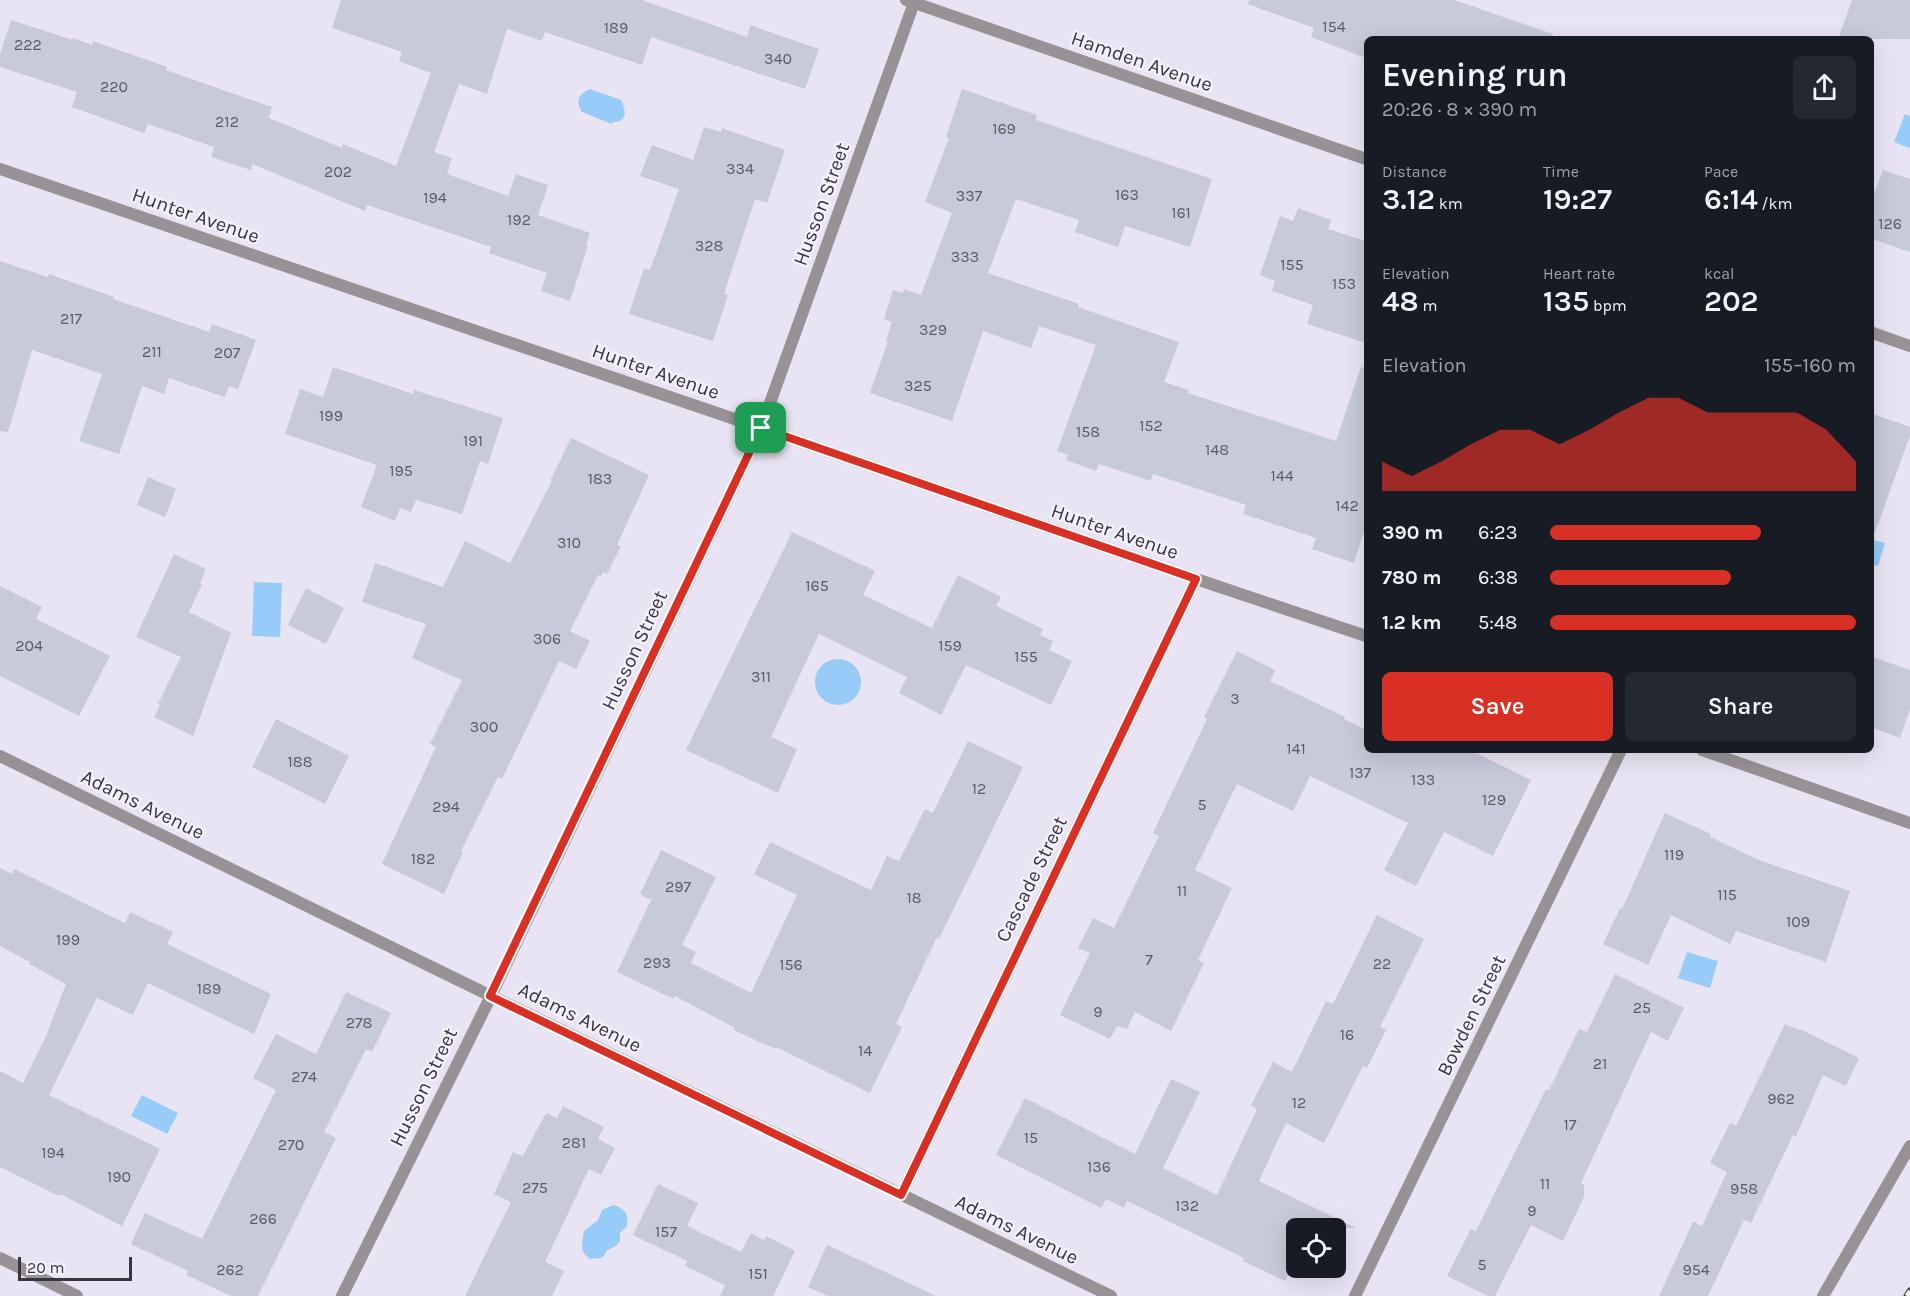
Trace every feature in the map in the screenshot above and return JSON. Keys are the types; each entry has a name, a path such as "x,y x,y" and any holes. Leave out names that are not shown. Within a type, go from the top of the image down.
{"street":[{"name":"Hamden Avenue","path":"911,1 1364,158"},
{"name":"Husson Street","path":"342,1296 490,996 761,428 911,1"},
{"name":"Hunter Avenue","path":"0,169 1364,635"},
{"path":"1874,333 1910,345"},
{"name":"Cascade Street","path":"901,1195 1196,579"},
{"name":"Bowden Street","path":"1355,1296 1620,753"},
{"path":"1711,753 1910,823"},
{"name":"Adams Avenue","path":"0,756 1111,1296"},
{"path":"1823,1296 1910,1146"},
{"path":"0,1258 77,1296"}],"water":[{"path":"590,89 621,100 625,111 623,118 612,124 582,112 579,98"},
{"path":"1905,114 1910,116 1910,148 1894,142"},
{"path":"1874,540 1885,543 1878,566 1874,565"},
{"path":"254,582 282,583 280,637 252,636"},
{"path":"838,659 847,660 855,665 860,673 860,691 855,699 847,704 838,705 829,704 821,699 816,691 815,682 816,673 821,665 829,660"},
{"path":"1687,952 1718,961 1710,988 1678,978"},
{"path":"142,1095 178,1113 167,1134 131,1116"},
{"path":"613,1205 625,1212 627,1226 620,1233 620,1241 616,1246 607,1250 600,1258 590,1259 583,1250 584,1231 598,1220 602,1210"}],"building":[{"path":"341,0 642,0 747,37 750,25 819,49 805,89 651,37 642,65 545,32 542,41 507,29 487,94 459,84 434,152 452,158 447,174 508,196 516,174 548,185 538,215 590,233 570,301 541,291 547,273 489,253 491,247 367,205 365,211 252,164 251,170 211,157 214,147 148,124 144,133 72,107 77,92 0,67 0,54 11,20 92,45 93,41 167,67 166,70 272,107 269,118 342,148 343,144 396,166 431,73 399,61 402,52 332,28"},
{"path":"1249,0 1454,0 1553,34 1553,36 1364,36 1364,57 1311,37 1314,28 1248,4"},
{"path":"1852,0 1910,0 1910,39 1839,36"},
{"path":"962,89 1037,115 1036,120 1212,179 1190,247 1125,226 1118,247 1075,232 1079,220 1016,199 988,273 1179,342 1164,382 1189,390 1188,393 1336,441 1361,367 1364,368 1364,531 1354,563 1312,549 1316,538 1243,514 1246,505 1153,474 1151,481 1099,464 1096,471 1066,460 1068,455 1057,451 1096,345 1039,326 1031,348 983,331 952,421 870,393 888,341 886,341 892,322 884,319 893,290 903,293 904,289 921,295 952,213 925,202 949,138 946,137"},
{"path":"704,127 721,132 722,128 785,150 767,203 755,199 724,294 728,295 713,341 629,314 644,268 650,270 679,189 640,176 652,145 693,160"},
{"path":"1883,170 1910,179 1910,252 1874,239 1874,194"},
{"path":"1298,208 1331,220 1328,229 1364,240 1364,342 1307,324 1313,305 1272,291 1275,281 1260,275 1280,216 1293,221"},
{"path":"0,261 48,277 49,274 209,332 212,324 256,340 238,389 229,386 225,397 169,378 164,394 142,386 119,454 79,441 102,374 32,350 8,432 0,431"},
{"path":"333,367 413,394 414,390 503,418 488,464 480,461 462,514 416,500 411,512 400,508 395,521 361,507 377,465 285,434 300,389 323,397"},
{"path":"1874,414 1910,427 1910,436 1874,535"},
{"path":"571,438 649,475 617,545 621,546 607,574 603,572 601,576 598,575 570,631 590,641 576,669 559,661 502,779 498,777 461,851 463,852 444,894 382,864 436,747 430,744 462,680 412,658 426,624 362,602 375,563 443,587 465,541 510,563"},
{"path":"148,477 176,489 165,517 137,505"},
{"path":"792,532 875,571 863,595 932,628 958,575 1001,597 996,606 1043,629 1040,635 1053,641 1049,650 1072,661 1051,705 966,665 941,715 899,693 907,677 819,634 771,737 797,749 778,793 686,750"},
{"path":"174,554 206,569 189,612 231,633 193,736 154,717 181,657 136,637"},
{"path":"0,586 42,607 36,619 110,656 79,716 0,676"},
{"path":"306,588 344,608 326,644 288,625"},
{"path":"1237,651 1275,670 1270,681 1345,717 1344,719 1364,729 1364,753 1476,753 1531,780 1493,856 1444,832 1416,886 1384,870 1408,823 1310,776 1293,811 1237,784 1195,870 1232,888 1198,960 1204,963 1171,1031 1135,1012 1127,1029 1117,1026 1110,1039 1060,1015 1090,953 1078,948 1093,918 1114,928 1159,836 1153,833 1207,719 1204,717"},
{"path":"1874,657 1910,670 1910,709 1900,738 1874,728"},
{"path":"276,719 349,756 325,804 252,767"},
{"path":"968,741 1023,767 896,1024 902,1027 870,1093 776,1047 775,1049 734,1030 735,1028 675,996 674,999 617,972 651,900 640,894 661,850 716,877 682,945 696,952 691,963 751,993 797,895 754,874 770,842 871,890 887,856 899,861 925,809 933,813"},
{"path":"1665,813 1759,860 1850,891 1826,962 1736,931 1730,944 1671,915 1648,965 1603,944 1620,908 1622,909"},
{"path":"0,868 12,874 14,869 125,923 130,912 173,932 167,944 271,994 254,1034 148,983 133,1015 97,998 49,1095 160,1149 122,1226 60,1194 59,1196 0,1167 0,1071 23,1083 46,1036 66,984 0,946"},
{"path":"1377,915 1424,939 1380,1027 1386,1030 1367,1068 1363,1066 1324,1143 1286,1123 1259,1181 1335,1218 1286,1218 1285,1281 1243,1261 1244,1258 1127,1201 1124,1208 1106,1199 1101,1208 996,1155 1025,1098 1135,1154 1171,1079 1200,1092 1163,1168 1217,1195 1257,1109 1251,1105 1273,1062 1292,1072 1326,1001 1333,1004"},
{"path":"1615,974 1684,1008 1668,1041 1651,1032 1581,1183 1584,1185 1584,1197 1563,1241 1531,1225 1495,1296 1488,1296 1447,1276 1471,1229 1476,1231 1546,1089 1549,1090 1579,1029 1587,1032"},
{"path":"346,992 391,1013 372,1052 366,1049 324,1132 336,1138 258,1296 231,1296 186,1275 188,1271 131,1244 145,1213 202,1239 276,1090 253,1078 276,1034 316,1054"},
{"path":"1785,1024 1859,1058 1846,1086 1823,1075 1796,1136 1793,1135 1751,1223 1744,1220 1708,1296 1659,1296 1693,1222 1702,1226 1727,1172 1710,1163 1730,1123 1736,1126"},
{"path":"563,1106 604,1127 598,1139 615,1148 601,1175 589,1169 545,1262 564,1271 552,1296 465,1296 511,1202 494,1194 513,1152 523,1156 546,1113 557,1118"},
{"path":"658,1184 698,1203 687,1226 741,1252 751,1233 764,1240 766,1236 795,1251 773,1296 720,1296 725,1285 685,1266 687,1261 633,1235"},
{"path":"1346,1223 1356,1228 1346,1228"},
{"path":"827,1245 936,1296 828,1296 808,1287"}],"railway":[{"path":"1907,1296 1910,1291"}],"route":[{"path":"761,428 1196,579 901,1195 490,996 761,428"}]}
